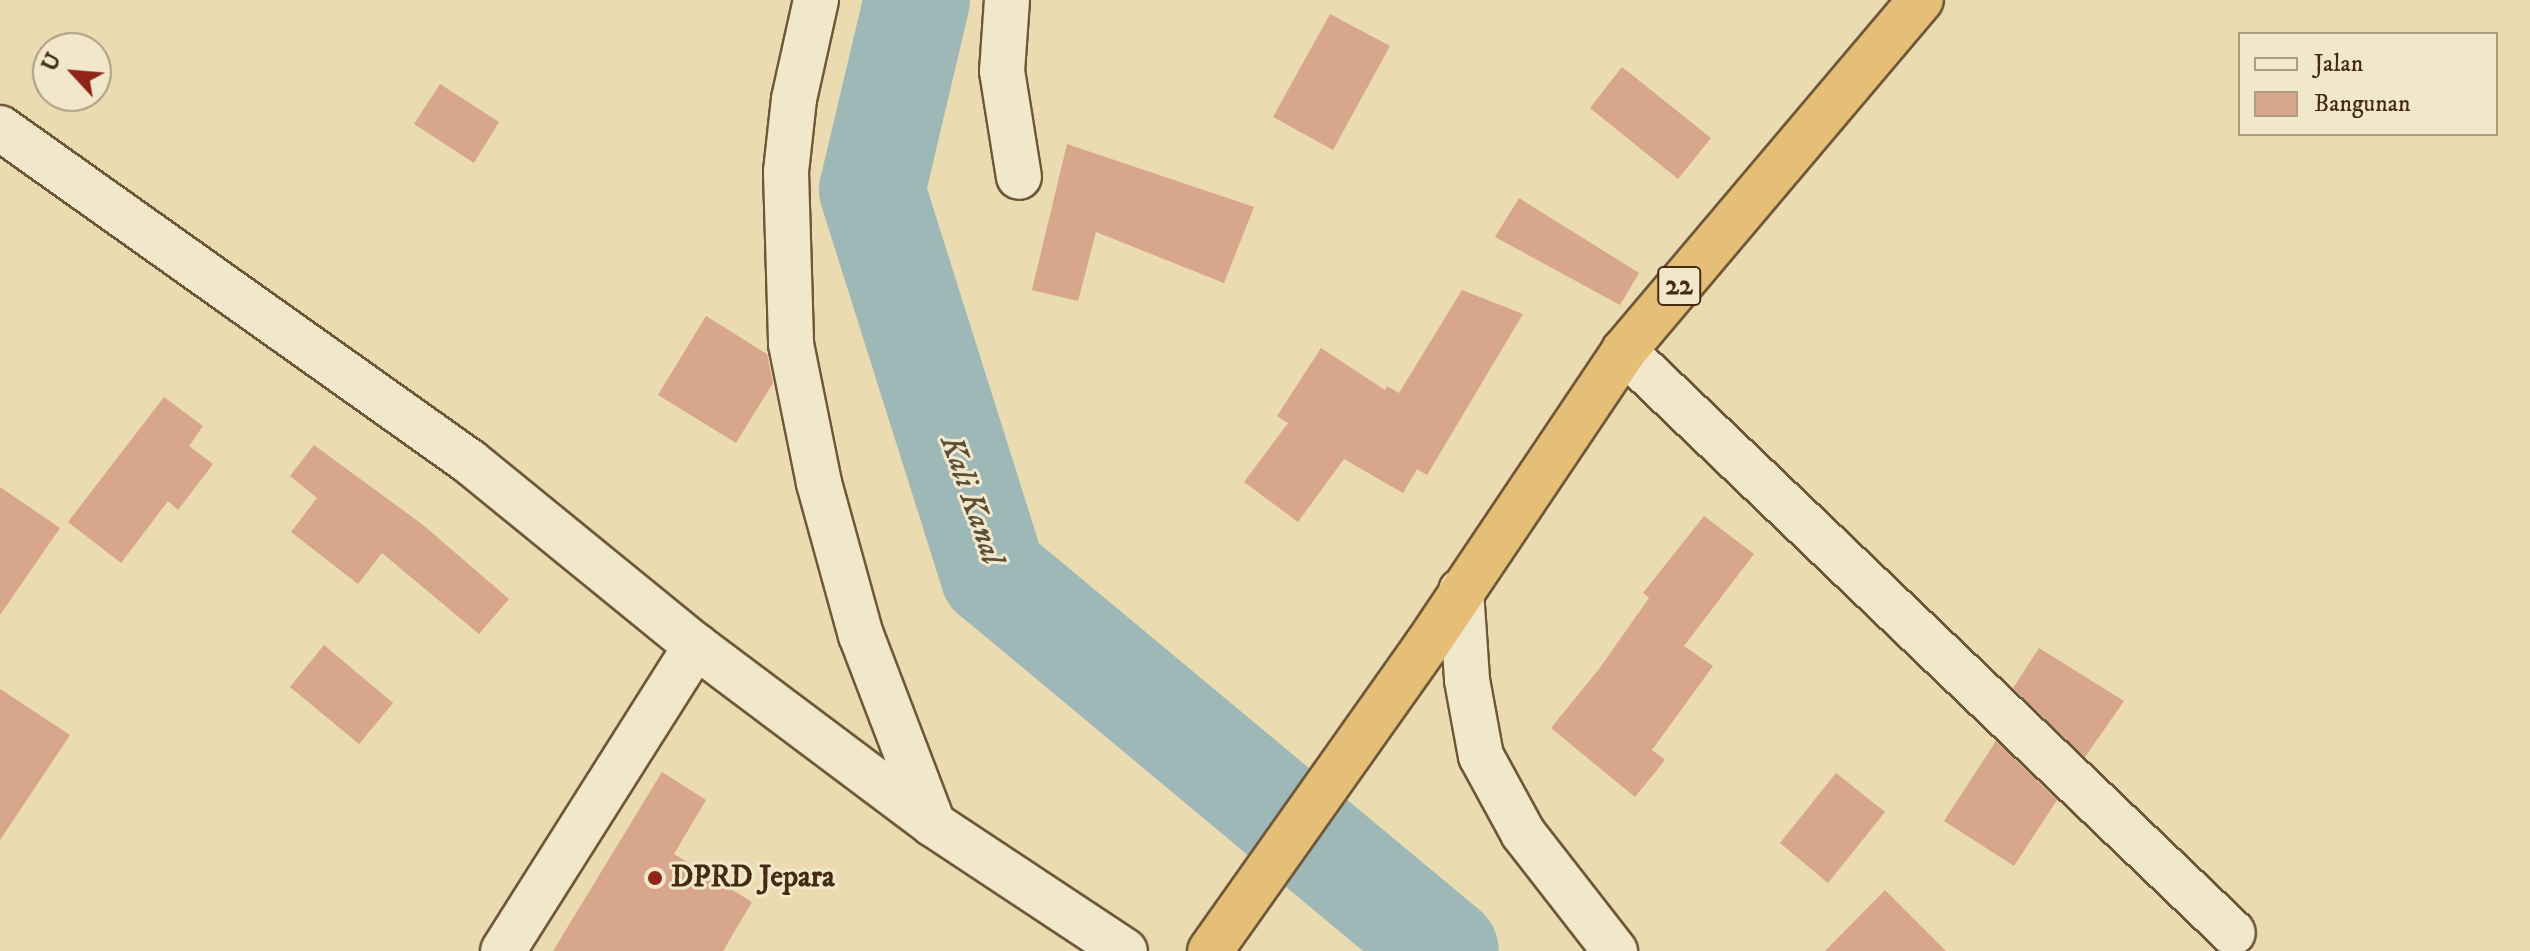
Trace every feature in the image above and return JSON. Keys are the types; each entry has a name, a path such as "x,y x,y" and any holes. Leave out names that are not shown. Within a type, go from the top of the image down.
{"highway":[{"name":"22","path":"1210,951 1426,646 1624,351 1921,0"}],"street":[{"path":"816,0 794,99 786,172 791,344 819,483 861,635 933,824"},
{"path":"1007,0 1002,71 1019,177"},
{"path":"0,128 470,462 696,646 933,824 1125,951"},
{"path":"1624,351 2233,933"},
{"path":"1461,591 1467,680 1481,756 1523,833 1615,951"},
{"path":"503,951 696,646"}],"building":[{"path":"1330,14 1390,46 1333,150 1273,117"},
{"path":"1622,67 1711,138 1678,179 1590,108"},
{"path":"440,84 499,122 474,163 414,124"},
{"path":"1067,144 1254,207 1224,283 1096,232 1078,301 1032,290"},
{"path":"1519,198 1639,273 1620,305 1495,237"},
{"path":"1462,290 1523,314 1427,475 1417,469 1403,493 1344,459 1298,522 1244,482 1288,423 1277,416 1321,348 1385,390 1387,386 1399,393"},
{"path":"706,316 767,354 773,383 736,443 658,395"},
{"path":"164,397 203,426 189,446 213,464 178,510 168,501 121,563 68,522"},
{"path":"314,445 423,525 509,599 479,634 382,553 358,584 291,532 317,498 290,476"},
{"path":"0,487 60,528 0,615"},
{"path":"1704,516 1754,554 1684,646 1713,666 1652,750 1665,760 1635,797 1551,728 1599,669 1649,598 1643,593"},
{"path":"324,645 393,703 359,744 290,687"},
{"path":"2039,648 2124,701 2085,757 2013,688"},
{"path":"0,689 70,735 0,840"},
{"path":"1996,741 2057,800 2014,866 1944,821"},
{"name":"DPRD Jepara","path":"662,772 706,800 674,854 752,902 723,951 553,951"},
{"path":"1836,773 1885,812 1828,883 1780,843"},
{"path":"1885,890 1946,951 1825,951"}],"waterway":[{"name":"Kali Kanal","path":"917,0 872,190 993,574 1446,951"}],"place":[{"name":"DPRD Jepara","path":"655,878"}]}
